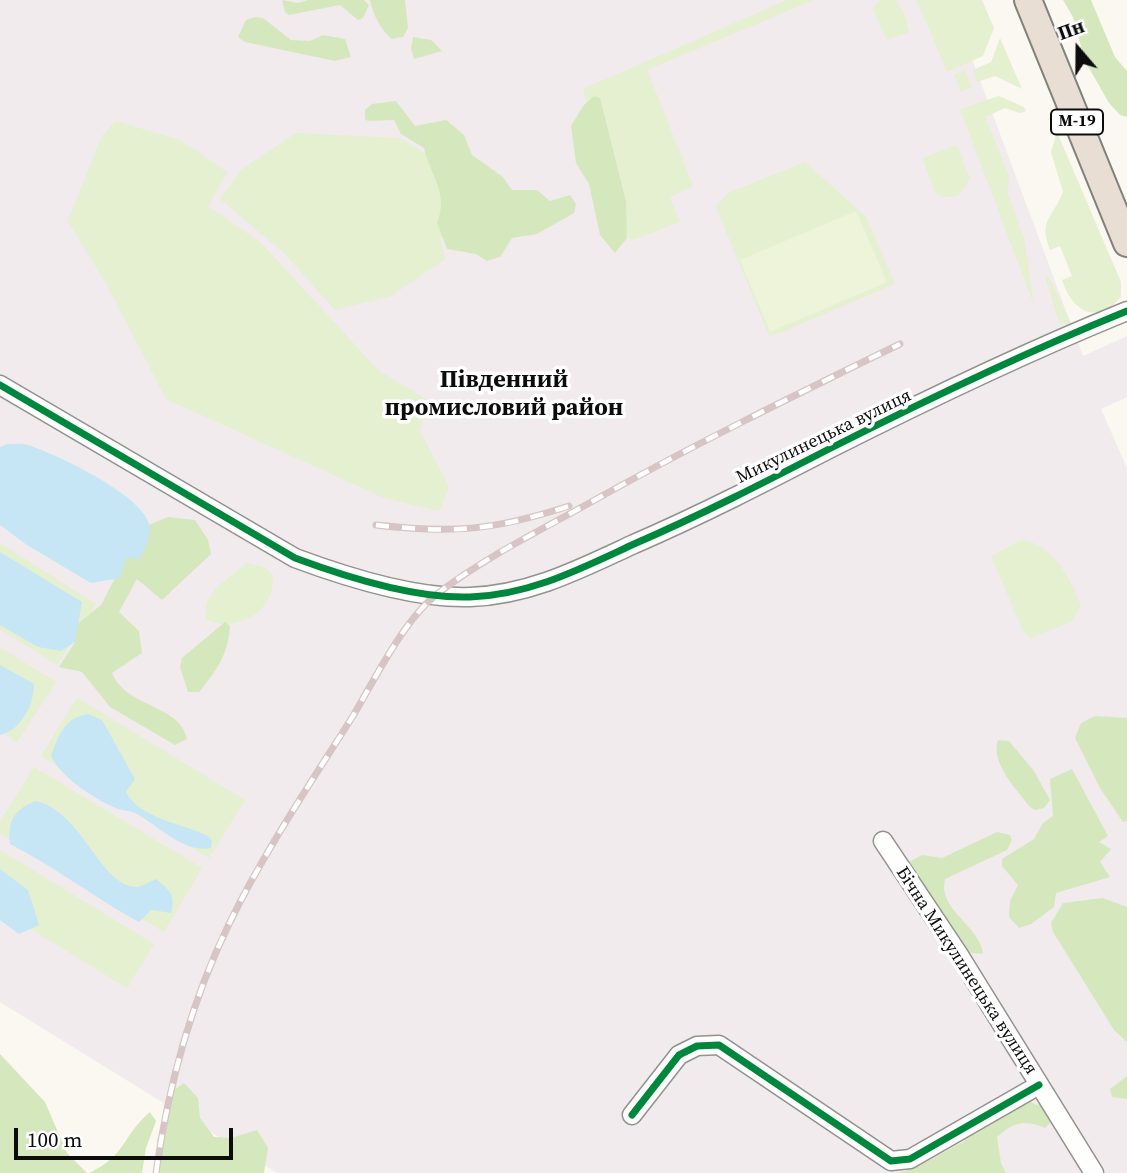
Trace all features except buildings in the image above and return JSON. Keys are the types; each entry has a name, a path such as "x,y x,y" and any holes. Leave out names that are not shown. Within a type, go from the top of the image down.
{"highway":[{"name":"М-19","path":"1028,0 1127,243"}],"street":[{"name":"Микулинецька вулиця","path":"0,384 295,558 332,572 435,596 469,597 534,588 731,501 833,448 1127,311"},
{"name":"Бічна Микулинецька вулиця","path":"883,841 959,955 1094,1173"},
{"path":"632,1115 679,1055 697,1046 719,1045 891,1161 910,1159 1039,1085"}],"shaded area":[{"path":"0,0 950,0 1083,356 1127,336 1127,397 1101,409 1127,468 1127,1173 277,1173 0,1002"}],"green space":[{"path":"282,0 298,3 308,0 364,0 369,5 363,18 358,20 340,5 289,15 285,12"},
{"path":"370,0 405,0 408,28 403,37 391,39 387,35 377,21"},
{"path":"787,0 814,0 647,70 693,186 670,197 680,222 630,241 583,89"},
{"path":"880,0 896,0 905,16 909,32 887,40 873,9"},
{"path":"917,0 982,0 994,28 983,56 947,72"},
{"path":"1063,0 1091,0 1115,57 1127,71 1127,117 1120,115 1109,103 1085,61 1073,17"},
{"path":"263,18 291,40 310,41 323,35 345,39 351,57 335,61 245,42 238,37 246,20"},
{"path":"413,37 431,40 442,51 414,59 411,48"},
{"path":"1000,38 1022,89 995,76 977,82 973,70 991,62"},
{"path":"965,70 972,87 961,92 954,75"},
{"path":"594,96 600,98 626,202 627,238 615,253 600,235 589,184 576,163 571,126 583,106"},
{"path":"999,96 1024,107 1026,111 1020,113 1005,108 985,117 1009,176 1008,194 1024,239 1034,305 960,109"},
{"path":"396,101 415,126 446,120 464,135 472,155 503,177 512,190 537,190 550,201 570,195 576,204 574,213 537,234 512,238 500,257 487,261 476,254 447,249 437,223 441,203 438,185 424,148 401,134 394,120 365,119 365,110 372,104"},
{"path":"116,121 180,140 227,172 208,206 261,243 378,370 429,401 420,431 449,487 439,511 384,498 166,399 107,285 68,221 102,136"},
{"path":"1057,132 1121,282 1121,297 1103,311 1086,311 1072,300 1062,280 1072,276 1060,246 1050,250 1047,240 1048,219 1063,192 1051,152"},
{"path":"296,133 400,138 442,164 461,226 440,238 445,259 391,296 335,310 285,254 220,199 241,170"},
{"path":"957,145 970,179 958,196 943,197 935,193 923,158"},
{"path":"805,162 866,217 895,284 770,337 716,207 728,193"},
{"path":"856,211 887,282 770,332 740,260"},
{"path":"1045,277 1049,277 1072,326 1059,322"},
{"path":"168,517 195,520 208,540 211,554 162,600 137,579 119,612 139,631 142,653 112,673 129,693 164,712 182,728 187,739 175,745 110,707 82,672 59,667 75,642 75,626 101,605 141,528"},
{"path":"1021,540 1042,548 1051,555 1066,574 1081,606 1071,622 1031,638 1023,631 991,556"},
{"path":"0,543 96,604 57,665 0,629"},
{"path":"247,563 265,568 273,575 272,588 261,609 241,622 217,623 206,619 208,601 212,594"},
{"path":"225,622 230,626 227,645 220,662 199,692 188,692 180,667 182,658"},
{"path":"0,647 56,682 17,742 0,731"},
{"path":"77,698 245,800 209,858 41,756"},
{"path":"1095,716 1127,718 1127,821 1123,822 1100,788 1075,738 1081,723"},
{"path":"998,740 1009,741 1034,771 1050,800 1044,808 1035,810 1030,807 1006,776 998,758"},
{"path":"34,767 202,868 164,932 0,834 0,822"},
{"path":"1072,769 1108,836 1099,842 1111,849 1100,862 1110,877 1056,893 1054,907 1031,924 1019,928 1009,917 1010,901 1018,885 1002,866 1002,859 1034,839 1043,823 1053,816 1050,779"},
{"path":"997,832 1010,835 1012,840 1007,850 945,879 947,900 975,934 983,954 972,953 956,946 908,869 909,862 922,855 942,858"},
{"path":"0,850 154,944 127,988 0,910"},
{"path":"1103,898 1127,907 1127,1042 1114,1030 1053,932 1051,923 1063,903"},
{"path":"0,1054 45,1102 67,1153 87,1173 0,1173"},
{"path":"1127,1076 1127,1099 1112,1097 1110,1089"},
{"path":"184,1083 198,1098 200,1118 214,1137 231,1138 257,1130 268,1148 264,1173 158,1173 160,1145 157,1141 173,1091"},
{"path":"1021,1096 1036,1105 1044,1104 1053,1120 1045,1128 1031,1123 1020,1123 997,1137 1001,1163 1006,1173 897,1173 922,1164 964,1142 968,1127"},
{"path":"150,1112 156,1121 146,1148 142,1173 89,1173 117,1152"}],"water":[{"path":"7,444 28,445 75,465 111,486 139,508 149,524 148,540 139,559 126,558 120,578 91,583 27,545 0,525 0,447"},
{"path":"0,552 82,602 75,642 61,651 38,647 0,625"},
{"path":"0,665 34,684 32,700 25,716 14,728 0,735"},
{"path":"88,714 102,720 135,779 126,792 132,801 151,814 208,836 212,840 211,848 202,849 183,843 139,815 96,798 62,771 51,756 57,741 73,719"},
{"path":"36,801 52,808 66,819 100,862 123,883 138,887 156,879 171,894 171,913 151,910 139,922 10,844 11,823 17,812"},
{"path":"0,869 28,890 39,925 19,934 0,920"}],"railway":[{"path":"156,1173 174,1077 192,1014 229,924 272,844 401,635 425,605 472,570 528,537 701,443 900,344"},
{"path":"376,525 429,529 474,528 519,520 569,506"}],"cycle path":[{"path":"0,385 295,558 404,591 470,597 534,586 574,571 708,510 976,377 1127,311"},
{"path":"632,1115 679,1055 697,1046 719,1045 891,1161 910,1159 1039,1085"}],"district":[{"name":"Південний промисловий район","path":"504,395"}]}
